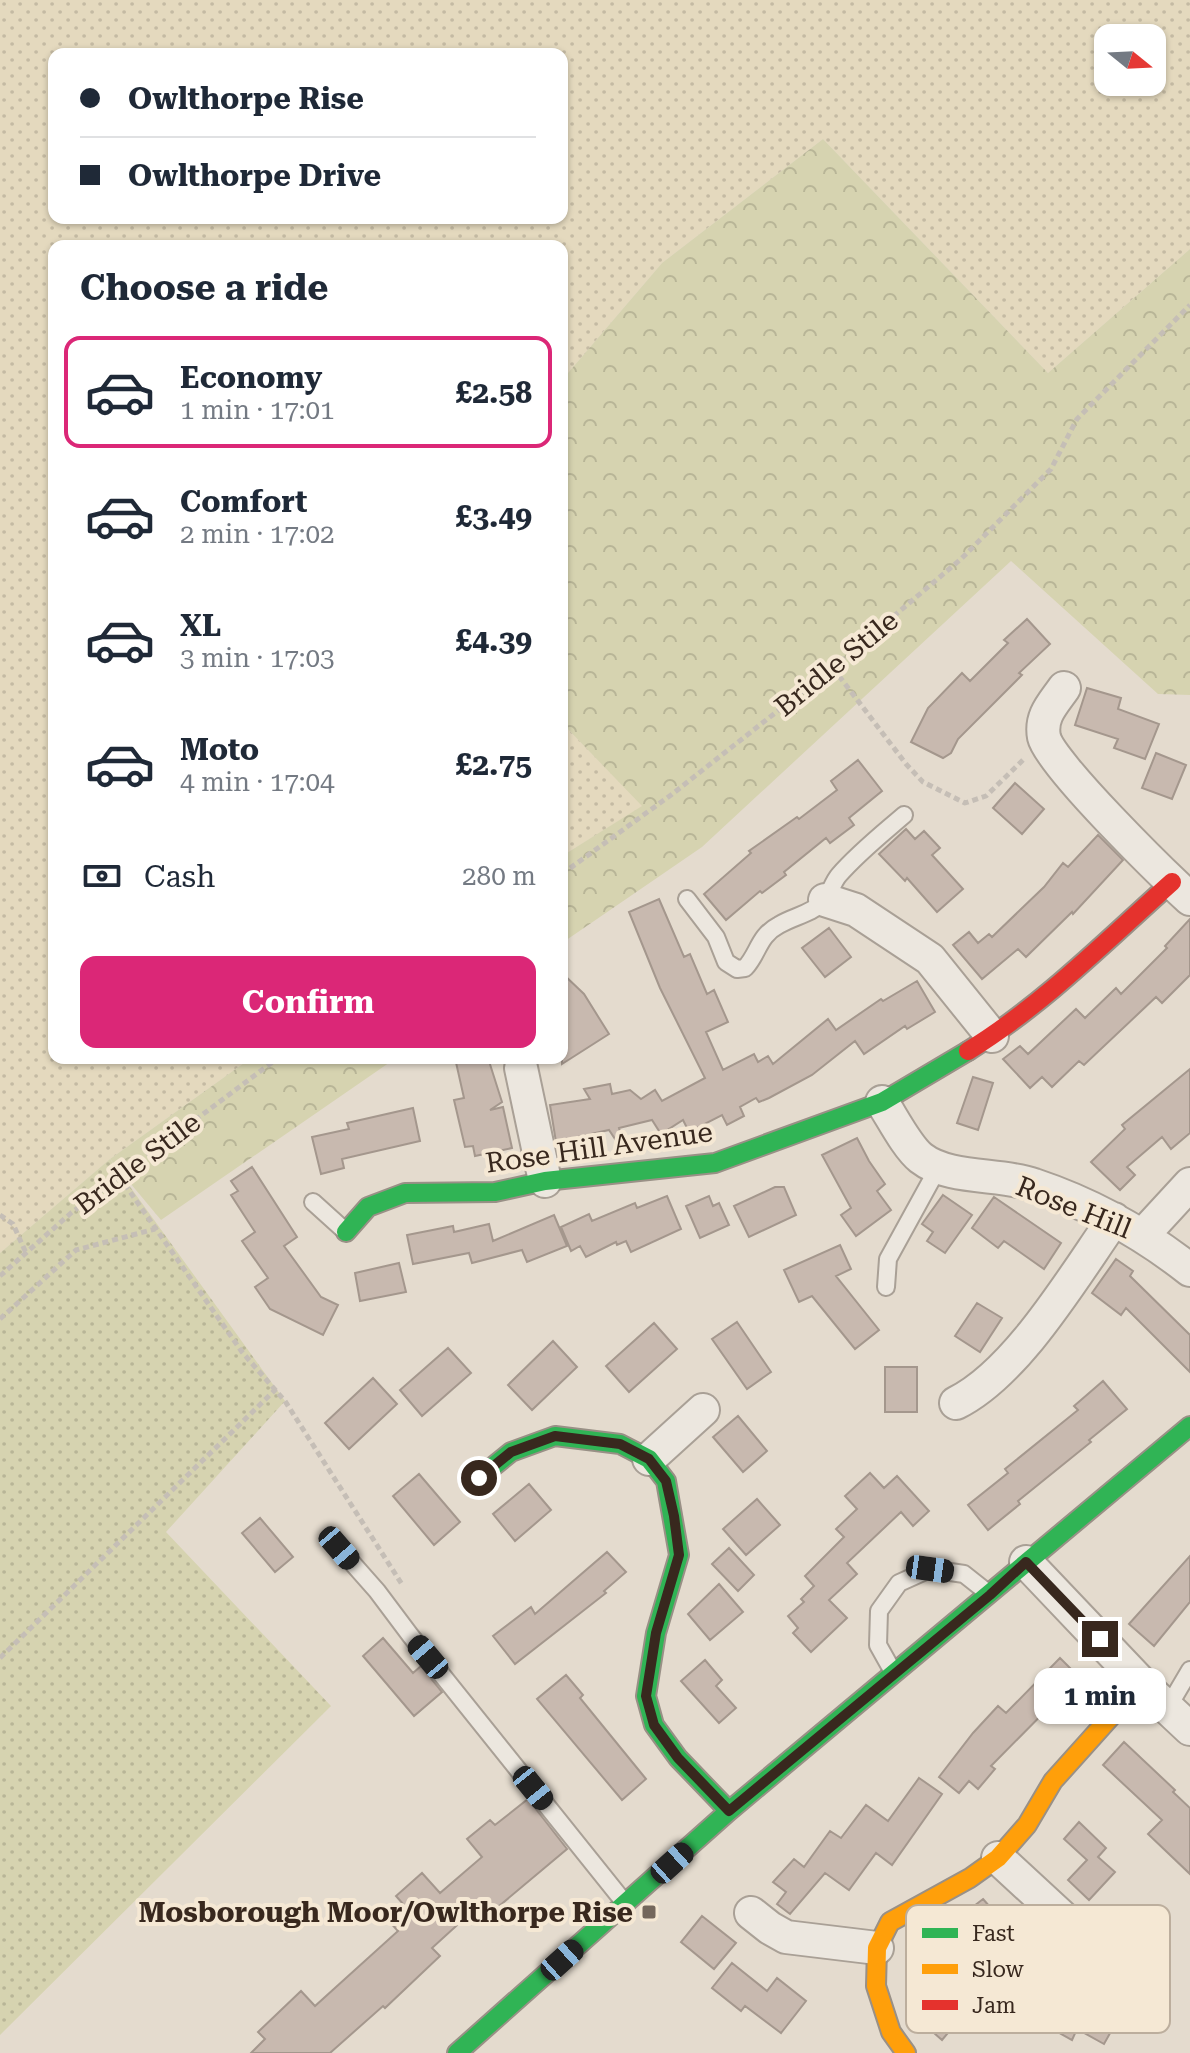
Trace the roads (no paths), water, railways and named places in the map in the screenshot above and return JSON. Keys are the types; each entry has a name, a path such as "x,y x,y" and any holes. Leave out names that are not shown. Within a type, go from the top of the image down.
{"street":[{"path":"1064,688 1043,717 1044,740 1073,780 1181,890"},
{"name":"Rose Hill Avenue","path":"346,1232 368,1207 405,1193 495,1192 545,1181 715,1163 882,1102 992,1036 1181,890"},
{"path":"825,900 856,910 930,959 992,1036"},
{"path":"521,1068 545,1181"},
{"path":"882,1102 919,1157 938,1168"},
{"name":"Rose Hill","path":"938,1168 1031,1184 1114,1219 1143,1235 1190,1270"},
{"path":"1143,1235 1190,1184"},
{"path":"956,1403 974,1394 1016,1355 1114,1219"},
{"path":"649,1459 703,1410"},
{"path":"457,2053 729,1811 1190,1426"},
{"path":"479,1478 511,1452 555,1436 620,1444 649,1459 666,1481 679,1555 656,1633 646,1696 654,1725 678,1758 729,1811"},
{"path":"1026,1562 1179,1719"},
{"path":"921,1905 970,1878 998,1858 1027,1825 1053,1781 1141,1683"},
{"path":"998,1858 1049,1905"},
{"path":"751,1913 786,1937 877,1948"},
{"path":"906,1913 890,1922 877,1948 876,1986 891,2032 906,2053"}],"lane":[{"path":"687,899 716,937 726,962 737,969 745,968 752,960 759,941 778,925 805,915 825,900 833,882 849,863 904,815"},
{"path":"886,1287 888,1259 938,1168"},
{"path":"313,1202 346,1232"},
{"path":"339,1548 377,1591 626,1904"},
{"path":"894,1675 878,1645 879,1611 899,1583 930,1569 964,1574 990,1595"},
{"path":"1179,1719 1190,1670"}],"place":[{"name":"Mosborough Moor/Owlthorpe Rise","path":"649,1912"}]}
